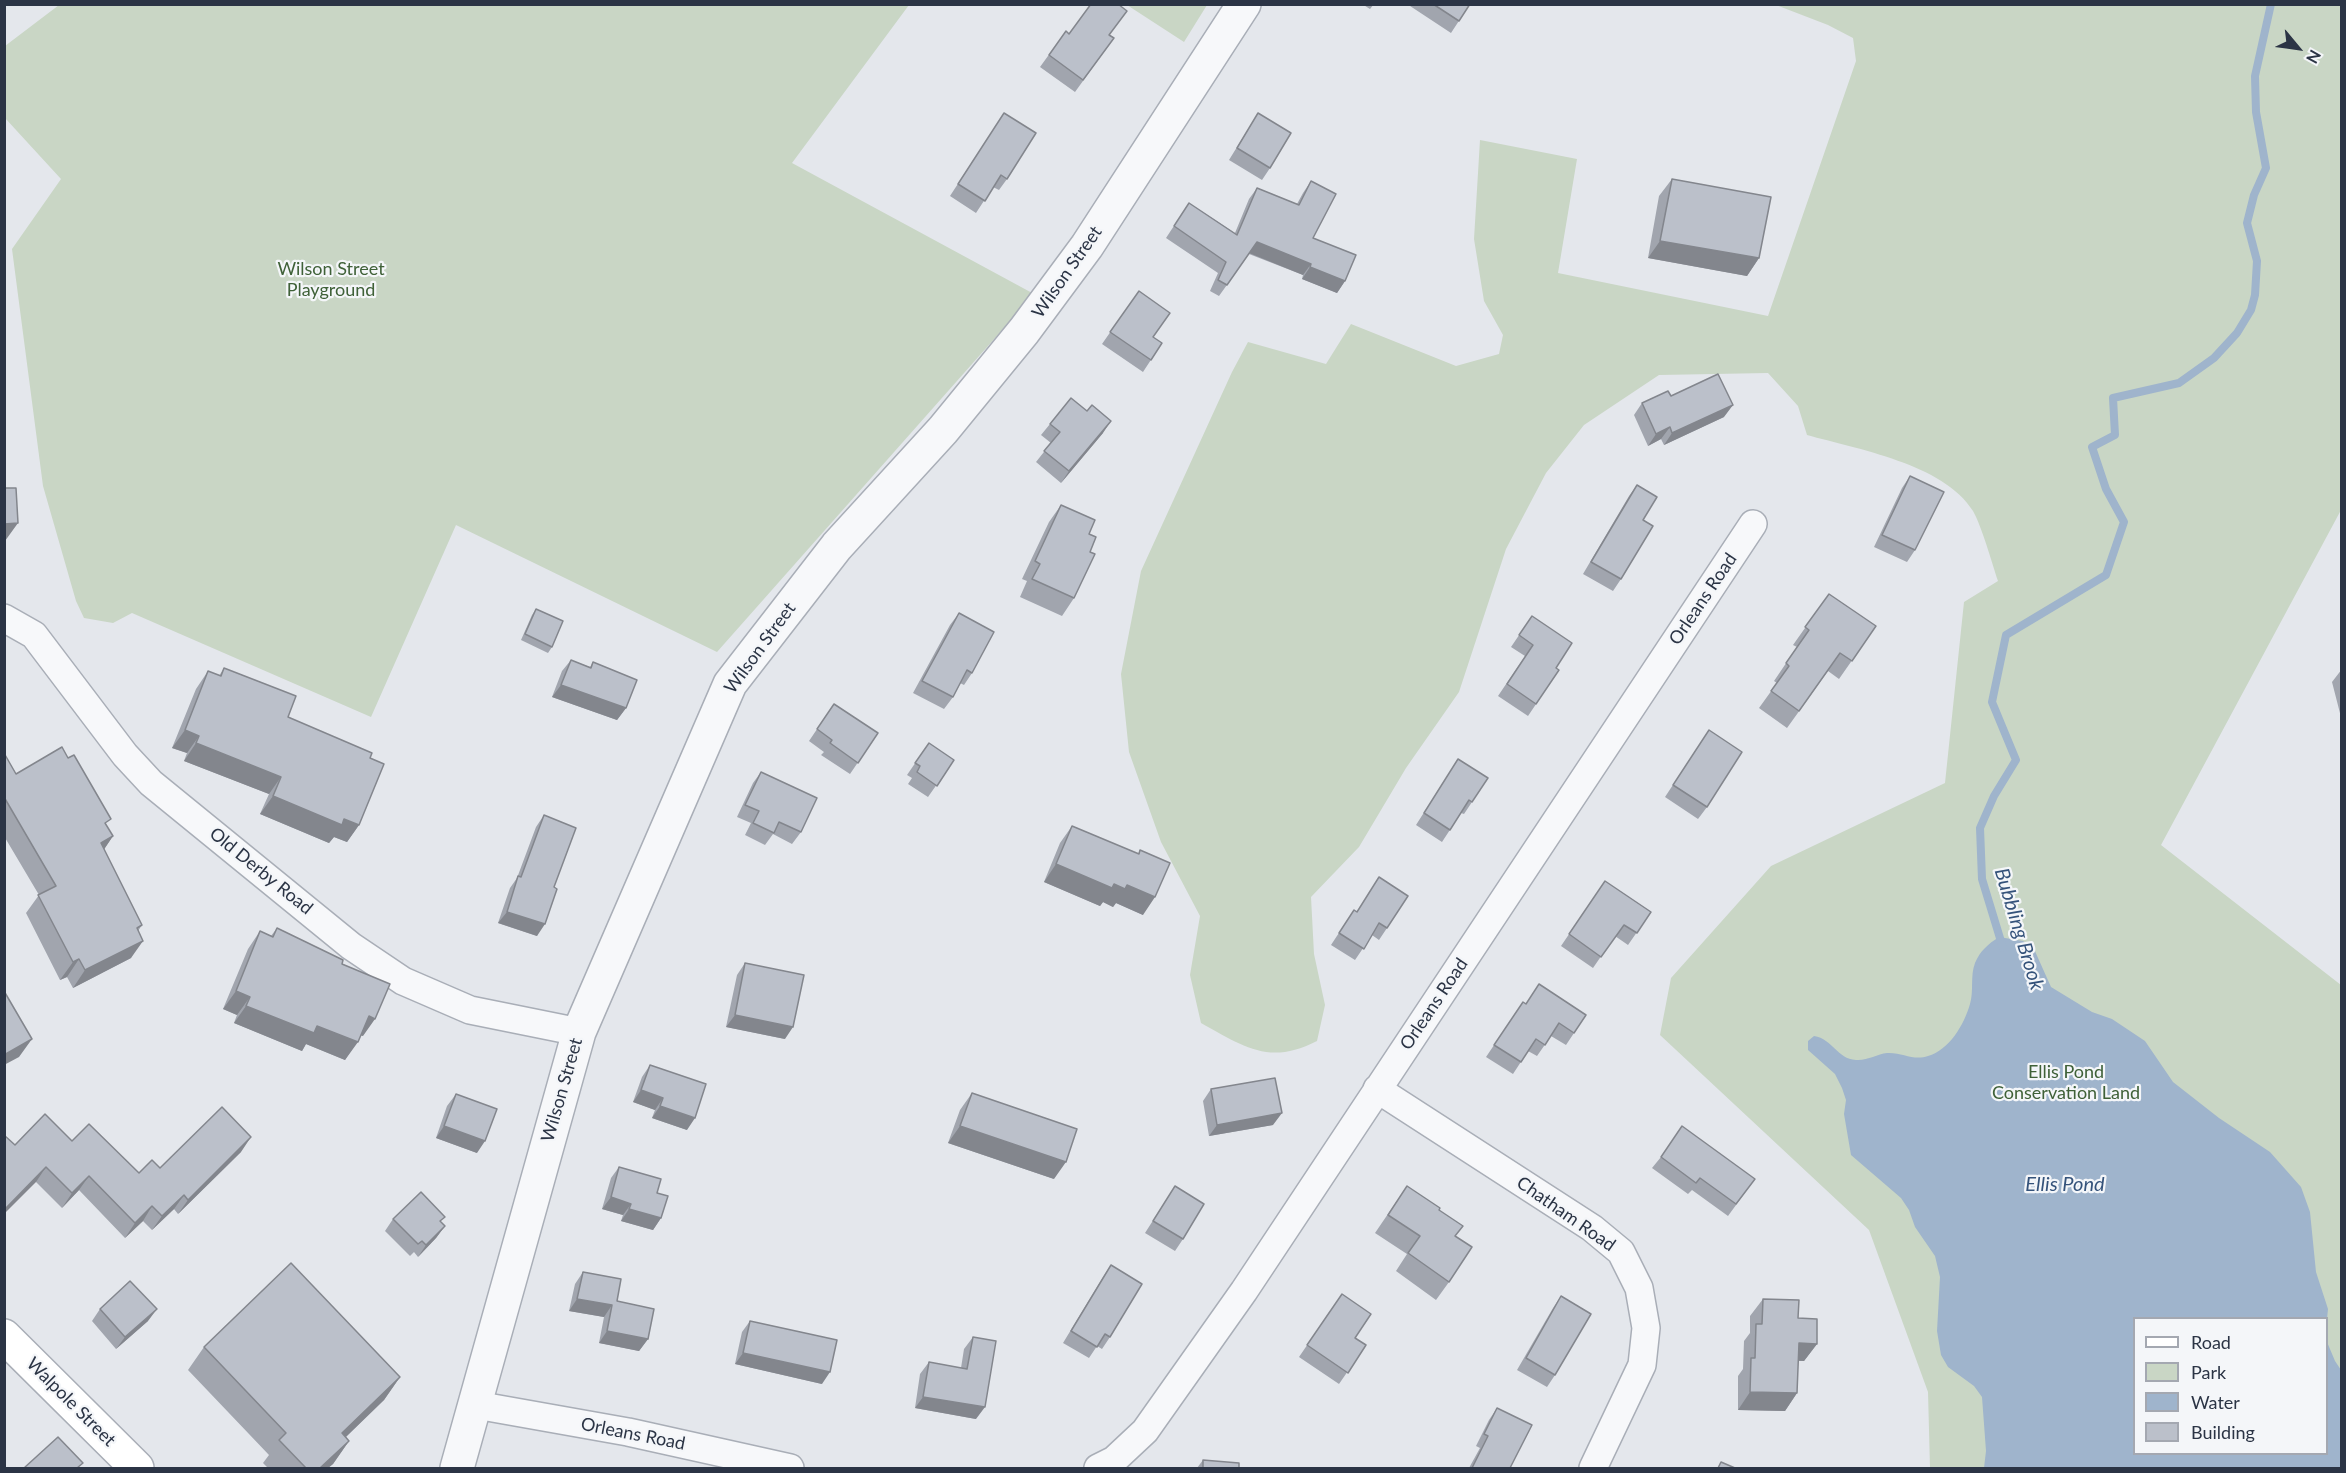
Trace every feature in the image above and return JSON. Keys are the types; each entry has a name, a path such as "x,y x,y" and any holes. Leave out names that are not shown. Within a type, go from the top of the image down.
{"main road":[{"name":"Walpole Street","path":"4,1336 137,1468"}],"street":[{"name":"Wilson Street","path":"457,1468 579,1032 730,684 837,546 944,430 1024,331 1087,246 1244,4"},
{"name":"Orleans Road","path":"1098,1468 1114,1460 1145,1431 1244,1292 1753,524"},
{"name":"Old Derby Road","path":"4,618 34,636 125,755 150,783 361,954 403,981 471,1010 579,1032"},
{"name":"Chatham Road","path":"1377,1089 1592,1228 1621,1252 1639,1288 1646,1328 1642,1365 1593,1468"},
{"name":"Orleans Road","path":"476,1406 628,1432 790,1468"}],"green space":[{"name":"Wilson Street Playground","path":"59,5 909,5 792,163 1034,294 717,652 456,525 371,717 132,613 113,623 84,618 76,601 43,486 12,249 61,179 5,118 5,46"},
{"path":"1127,5 1207,5 1184,42"},
{"name":"Ellis Pond Conservation Land","path":"1776,5 2341,5 2341,510 2161,845 2341,985 2341,1468 1930,1468 1928,1392 1869,1230 1660,1035 1671,978 1771,866 1945,783 1964,602 1998,581 1973,511 1960,495 1942,481 1921,470 1874,453 1807,435 1798,406 1768,373 1659,375 1584,425 1546,473 1506,549 1459,692 1406,768 1359,847 1311,897 1314,954 1325,1005 1317,1041 1285,1052 1257,1050 1230,1039 1201,1023 1190,975 1200,916 1161,842 1129,752 1121,674 1141,571 1248,342 1326,364 1351,324 1456,366 1499,354 1503,335 1484,301 1474,239 1480,140 1577,159 1558,273 1768,316 1856,61 1853,38 1828,25"}],"water":[{"name":"Ellis Pond","path":"1999,937 2023,941 2034,949 2051,987 2092,1012 2112,1019 2145,1041 2173,1082 2219,1118 2270,1152 2301,1187 2310,1212 2316,1272 2328,1309 2327,1317 2133,1317 2133,1455 2328,1455 2328,1344 2341,1370 2341,1468 1984,1468 1986,1451 1982,1397 1974,1386 1948,1367 1941,1355 1937,1331 1940,1277 1935,1256 1915,1227 1909,1210 1901,1198 1851,1155 1844,1114 1846,1100 1842,1088 1835,1074 1808,1050 1808,1041 1814,1036 1820,1038 1844,1056 1856,1060 1887,1053 1917,1058 1936,1053 1955,1036 1964,1020 1972,994 1975,963 1991,942"}],"building":[{"path":"1091,4 1118,4 1127,11 1109,35 1114,38 1083,80 1049,55 1066,31 1069,34"},
{"path":"1433,4 1470,4 1459,21"},
{"path":"1004,113 1036,133 1007,179 1001,175 985,201 958,184"},
{"path":"1258,113 1291,133 1270,168 1237,148"},
{"path":"1672,179 1771,197 1759,258 1660,241"},
{"path":"1311,181 1336,194 1313,238 1356,255 1345,281 1257,242 1227,285 1218,280 1226,262 1174,226 1189,203 1237,235 1257,188 1299,205"},
{"path":"1139,291 1170,313 1153,337 1162,343 1151,360 1110,332"},
{"path":"1718,374 1733,405 1672,433 1670,427 1656,434 1642,403 1668,391 1671,396"},
{"path":"1071,398 1087,411 1092,405 1111,421 1069,471 1044,451 1060,432 1050,424"},
{"path":"1910,476 1944,492 1915,550 1882,535"},
{"path":"1637,485 1657,497 1643,520 1653,526 1621,579 1591,562"},
{"path":"4,488 16,488 18,523 4,524"},
{"path":"1061,505 1095,520 1089,534 1096,537 1090,552 1095,554 1074,598 1032,579 1040,564 1035,561"},
{"path":"1829,594 1876,626 1852,661 1840,653 1799,711 1771,691 1789,666 1786,663 1809,630 1805,627"},
{"path":"536,609 563,621 552,647 525,634"},
{"path":"959,613 994,632 972,673 967,670 953,697 922,681"},
{"path":"1532,616 1572,643 1556,668 1559,670 1536,704 1507,684 1533,645 1519,635"},
{"path":"571,660 591,668 593,662 637,680 626,708 561,685"},
{"path":"224,668 296,696 288,717 372,753 370,758 384,764 359,825 344,819 342,825 273,796 281,777 196,743 199,736 185,730 208,671 221,676"},
{"path":"834,704 878,733 858,763 830,743 832,740 817,729"},
{"path":"1709,730 1742,752 1707,807 1673,785"},
{"path":"929,743 954,760 937,786 917,772 920,766 915,763"},
{"path":"62,747 68,758 74,755 111,819 105,823 113,836 101,843 142,925 137,928 143,941 85,970 79,959 73,962 38,895 56,886 4,797 4,753 16,774"},
{"path":"1458,759 1488,778 1472,802 1469,800 1450,830 1424,813"},
{"path":"761,772 817,798 801,832 779,822 774,833 753,823 759,811 745,805"},
{"path":"544,815 576,828 554,887 557,889 545,924 507,912 518,876 521,877"},
{"path":"1072,826 1139,854 1140,850 1170,863 1155,897 1127,885 1125,889 1114,884 1112,888 1056,864"},
{"path":"1379,877 1408,896 1387,928 1379,923 1364,949 1339,933 1354,910 1357,912"},
{"path":"1605,881 1651,912 1637,933 1624,925 1601,957 1569,934"},
{"path":"277,928 343,960 342,964 390,984 375,1019 369,1016 358,1042 317,1026 314,1033 246,1006 250,997 236,991 260,931 273,937"},
{"path":"745,963 804,975 793,1027 735,1015"},
{"path":"1539,984 1586,1015 1574,1033 1559,1023 1545,1045 1536,1039 1521,1062 1494,1045 1523,1002 1526,1004"},
{"path":"4,991 32,1039 4,1055"},
{"path":"650,1065 706,1084 695,1118 660,1106 663,1098 641,1090"},
{"path":"1275,1078 1282,1113 1217,1125 1211,1089"},
{"path":"972,1093 1077,1129 1066,1162 960,1126"},
{"path":"456,1094 497,1109 485,1141 444,1126"},
{"path":"222,1107 251,1137 188,1200 184,1195 162,1216 152,1206 135,1223 89,1176 72,1193 46,1167 4,1210 4,1135 15,1145 45,1114 72,1141 89,1124 139,1173 152,1160 160,1168"},
{"path":"1682,1126 1755,1179 1736,1204 1700,1178 1696,1183 1661,1157"},
{"path":"619,1167 661,1179 657,1193 668,1196 661,1218 629,1209 631,1204 611,1197"},
{"path":"1175,1186 1204,1204 1183,1239 1153,1221"},
{"path":"1407,1186 1463,1226 1455,1236 1472,1247 1449,1282 1408,1253 1420,1236 1388,1215"},
{"path":"421,1192 445,1217 440,1221 445,1226 426,1245 422,1241 418,1244 393,1219"},
{"path":"291,1263 400,1377 342,1433 349,1441 320,1468 306,1468 279,1440 286,1433 204,1347"},
{"path":"1111,1265 1142,1284 1110,1337 1105,1334 1097,1347 1071,1331"},
{"path":"583,1272 621,1279 617,1301 654,1309 648,1339 607,1331 612,1305 577,1299"},
{"path":"130,1281 157,1309 125,1337 100,1309"},
{"path":"1342,1294 1371,1314 1355,1338 1366,1345 1348,1373 1307,1345"},
{"path":"1561,1296 1591,1314 1555,1375 1526,1358"},
{"path":"1763,1299 1799,1300 1798,1318 1817,1319 1817,1344 1799,1343 1797,1393 1750,1392 1751,1358 1755,1358 1756,1324 1762,1324"},
{"path":"750,1321 837,1340 830,1372 743,1353"},
{"path":"973,1337 996,1341 985,1407 923,1397 929,1362 967,1369"},
{"path":"1497,1408 1532,1425 1510,1468 1472,1468 1488,1436 1484,1434"},
{"path":"58,1437 83,1463 77,1468 24,1468"},
{"path":"1203,1460 1239,1463 1239,1468 1203,1468"},
{"path":"1721,1462 1735,1468 1718,1468"}],"waterway":[{"name":"Bubbling Brook","path":"2003,948 1982,879 1980,828 1994,796 2016,760 1992,702 2006,635 2106,575 2124,522 2106,489 2092,447 2115,435 2113,398 2179,383 2214,358 2237,333 2251,310 2255,295 2257,261 2247,223 2254,195 2266,168 2256,112 2255,76 2271,4"}]}
